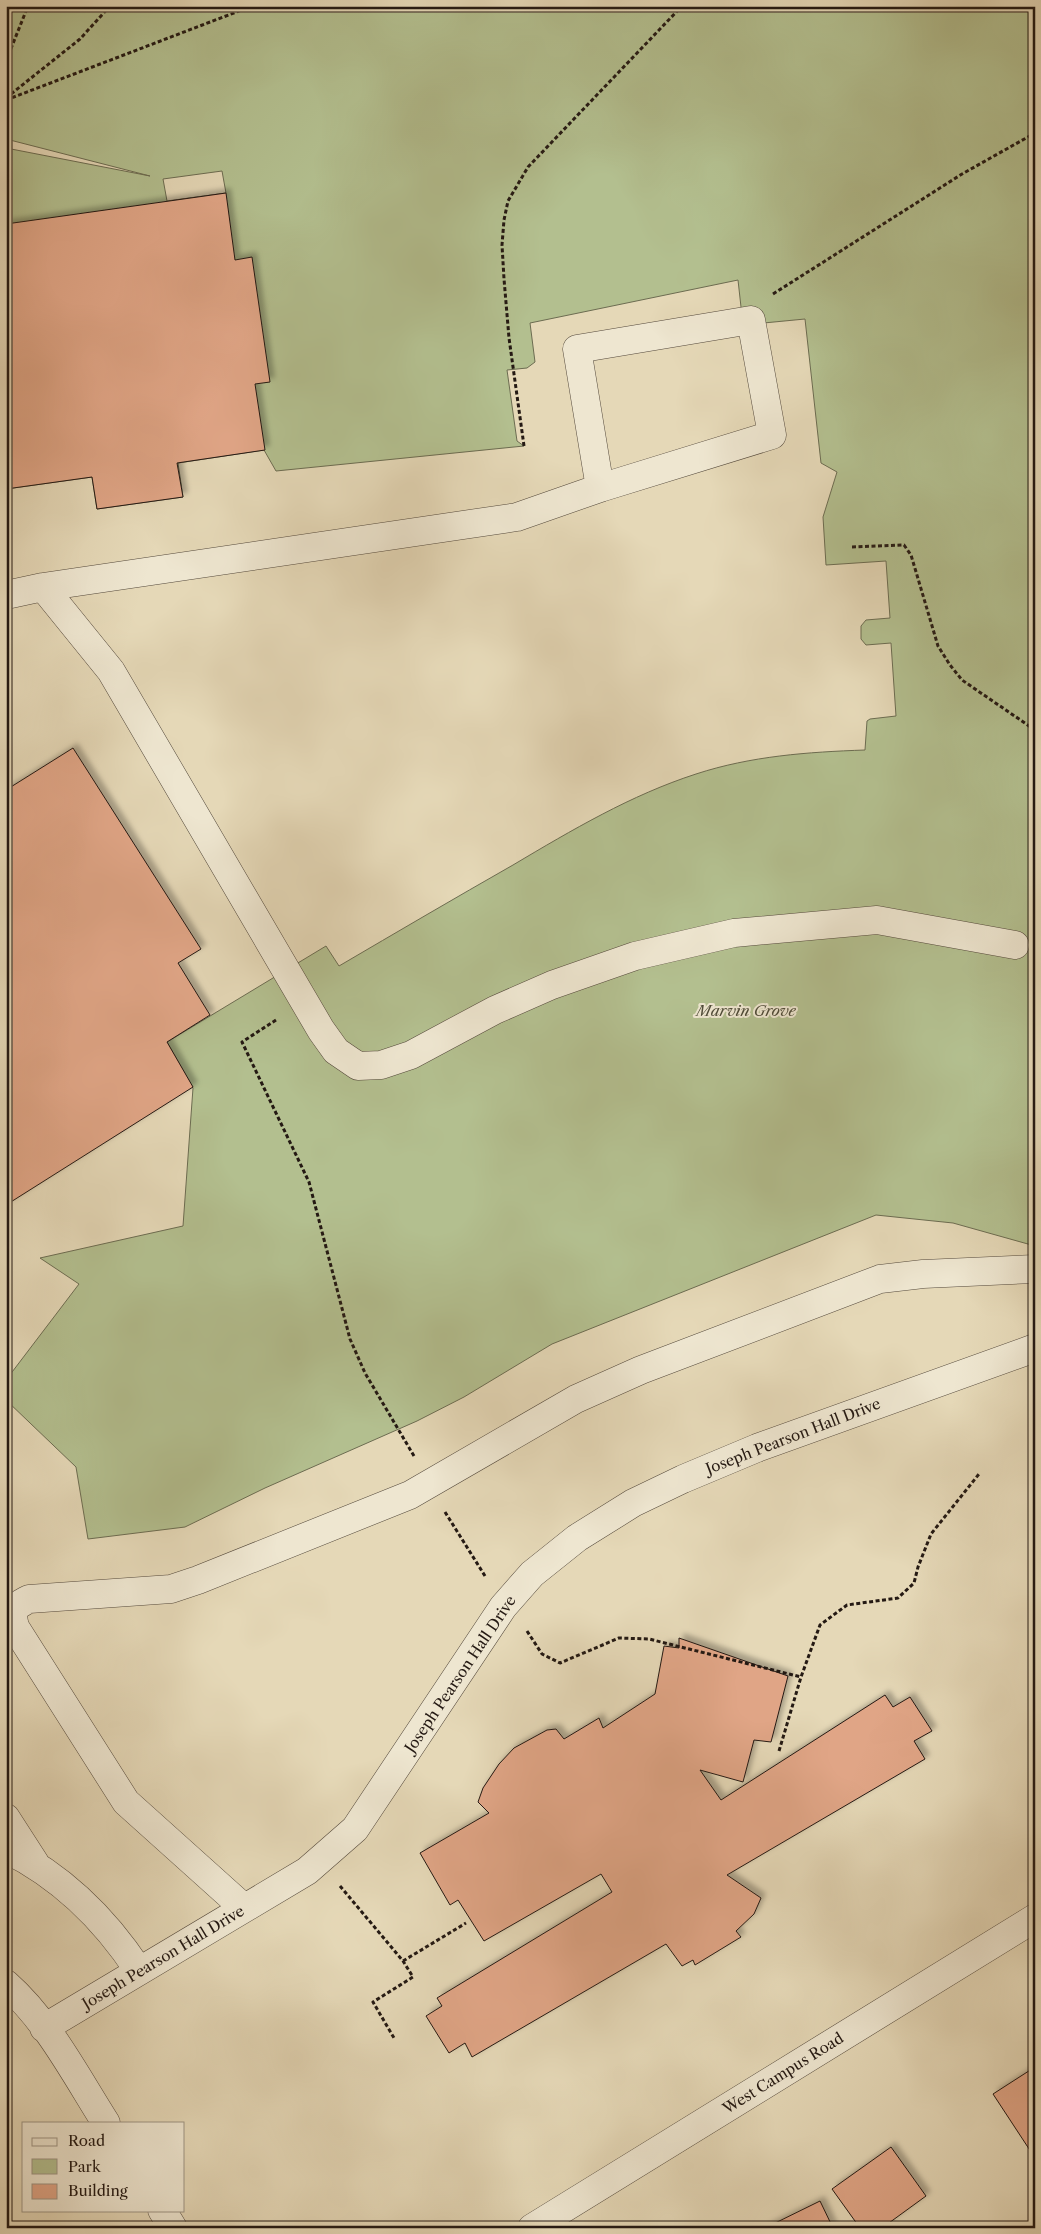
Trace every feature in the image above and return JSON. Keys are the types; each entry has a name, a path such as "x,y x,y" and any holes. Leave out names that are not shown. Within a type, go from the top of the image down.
{"street":[{"path":"6,595 43,587 517,517 600,488 772,435 751,320 577,350 600,488"},
{"path":"43,587 110,671 272,944 304,1002 336,1051 358,1066 381,1065 411,1055 495,1010 552,985 635,956 734,933 877,920 1015,945"},
{"path":"244,1908 126,1802 15,1627 12,1615 16,1606 29,1599 171,1589 410,1496 576,1400 641,1370 880,1279 922,1274 1035,1269"},
{"name":"Joseph Pearson Hall Drive","path":"44,2028 307,1871 355,1829 506,1604 532,1574 577,1538 633,1503 683,1479 757,1448 1035,1348"},
{"path":"6,1818 35,1863"},
{"path":"6,1849 35,1863 96,1913 121,1942 140,1971"},
{"name":"West Campus Road","path":"532,2228 1035,1918"},
{"path":"6,1984 19,1995 44,2028 105,2122"},
{"path":"163,2212 173,2228"}],"path":[{"path":"6,61 28,6"},
{"path":"6,99 80,39 110,6"},
{"path":"6,99 252,6"},
{"path":"524,446 509,338 504,279 502,245 508,201 528,167 682,6"},
{"path":"751,320 759,303 962,174 1035,133"},
{"path":"852,547 904,545 911,555 938,646 950,665 962,680 1035,730"},
{"path":"304,1002 242,1042 309,1182 350,1339 365,1373 429,1485 491,1586 524,1625 542,1654 560,1663 620,1638 650,1639 801,1677"},
{"path":"780,1751 801,1677 820,1625 847,1605 898,1598 914,1583 931,1534 979,1474"},
{"path":"320,1860 403,1961 413,1977 372,2002 394,2038"},
{"path":"403,1961 466,1924"}],"green space":[{"name":"Marvin Grove","path":"6,6 1035,6 1035,1246 953,1223 876,1215 552,1344 464,1397 417,1421 265,1488 185,1527 88,1539 76,1467 6,1400 6,1380 79,1284 40,1258 183,1226 193,1088 167,1042 326,946 339,966 580,826 648,792 696,774 738,763 780,756 865,750 867,721 896,716 891,643 866,645 861,639 861,626 866,620 890,618 886,561 826,565 823,517 837,472 821,463 805,319 743,325 738,280 530,323 535,362 527,368 507,370 517,441 524,446 276,471 264,450 178,463 183,497 97,509 92,477 6,489 6,148 150,176 6,139","holes":["222,171 226,193 167,201 163,179"]}],"building":[{"path":"226,193 235,260 252,257 270,382 255,384 265,450 177,463 183,497 97,509 92,477 6,489 6,224"},
{"path":"73,748 201,949 178,963 210,1015 167,1042 193,1087 6,1205 6,790"},
{"path":"679,1638 788,1676 771,1742 754,1740 743,1782 700,1770 721,1800 885,1695 893,1707 910,1697 932,1731 914,1741 925,1759 727,1875 761,1898 754,1914 736,1931 741,1937 695,1965 693,1960 682,1966 666,1944 472,2057 465,2043 449,2053 426,2016 442,2006 437,1998 612,1892 601,1874 484,1941 458,1900 450,1905 420,1853 489,1813 478,1802 483,1788 499,1764 514,1748 547,1730 556,1729 564,1739 599,1718 603,1728 655,1694 664,1646 679,1648"},
{"path":"1035,2067 1035,2158 993,2094"},
{"path":"891,2147 926,2196 882,2228 860,2228 832,2189"},
{"path":"820,2201 833,2228 765,2228"}]}
